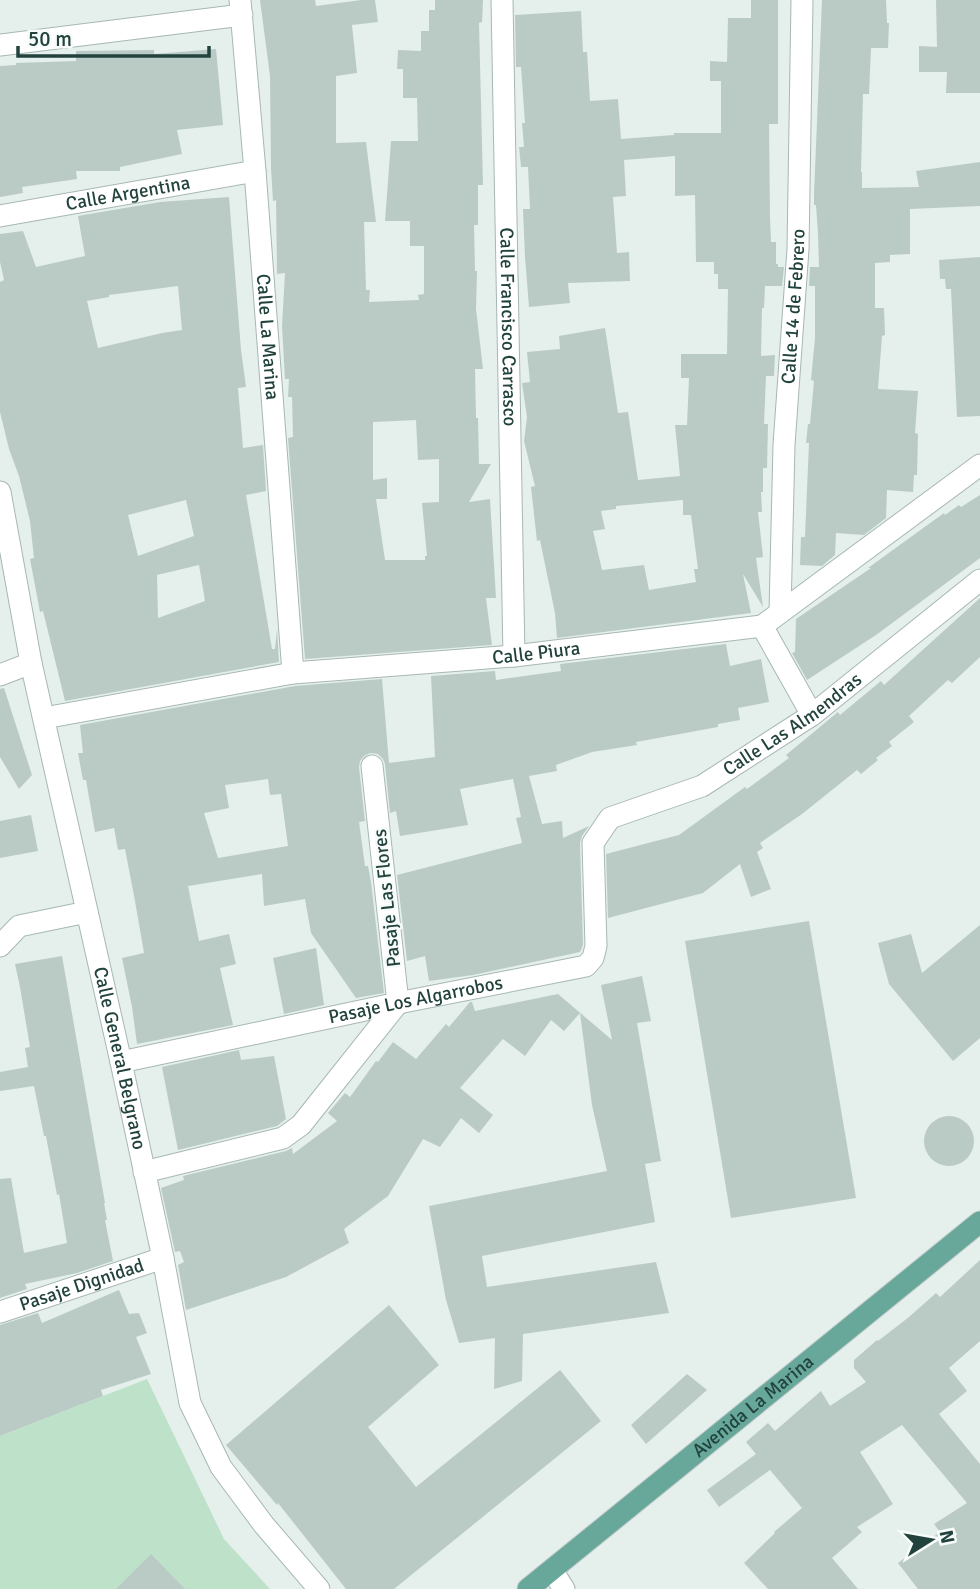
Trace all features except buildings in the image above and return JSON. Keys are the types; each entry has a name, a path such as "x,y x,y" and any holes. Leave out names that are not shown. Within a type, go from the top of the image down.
{"main road":[{"name":"Avenida La Marina","path":"528,1589 980,1222"}],"street":[{"name":"Calle Francisco Carrasco","path":"502,0 514,656"},
{"name":"Calle 14 de Febrero","path":"780,612 784,445 798,249 802,0"},
{"path":"0,45 241,7"},
{"name":"Calle La Marina","path":"241,7 293,673"},
{"name":"Calle Argentina","path":"0,216 255,171"},
{"path":"812,715 762,626 980,466"},
{"name":"Calle General Belgrano","path":"0,492 31,663 121,1062 163,1258 190,1403 221,1467 264,1525 319,1589"},
{"name":"Calle Las Almendras","path":"593,843 610,818 702,786 812,715 980,579"},
{"name":"Calle Piura","path":"44,718 293,673 514,656 762,626"},
{"path":"0,675 31,663"},
{"name":"Pasaje Las Flores","path":"372,766 398,1003"},
{"name":"Pasaje Los Algarrobos","path":"121,1062 586,966 593,958 596,946 593,843"},
{"path":"0,946 19,926 87,912"},
{"path":"144,1172 283,1138 301,1125 398,1003"},
{"name":"Pasaje Dignidad","path":"0,1312 163,1258"},
{"path":"552,1570 564,1589"}],"green space":[{"path":"147,1379 224,1539 270,1589 0,1589 0,1436"}]}
